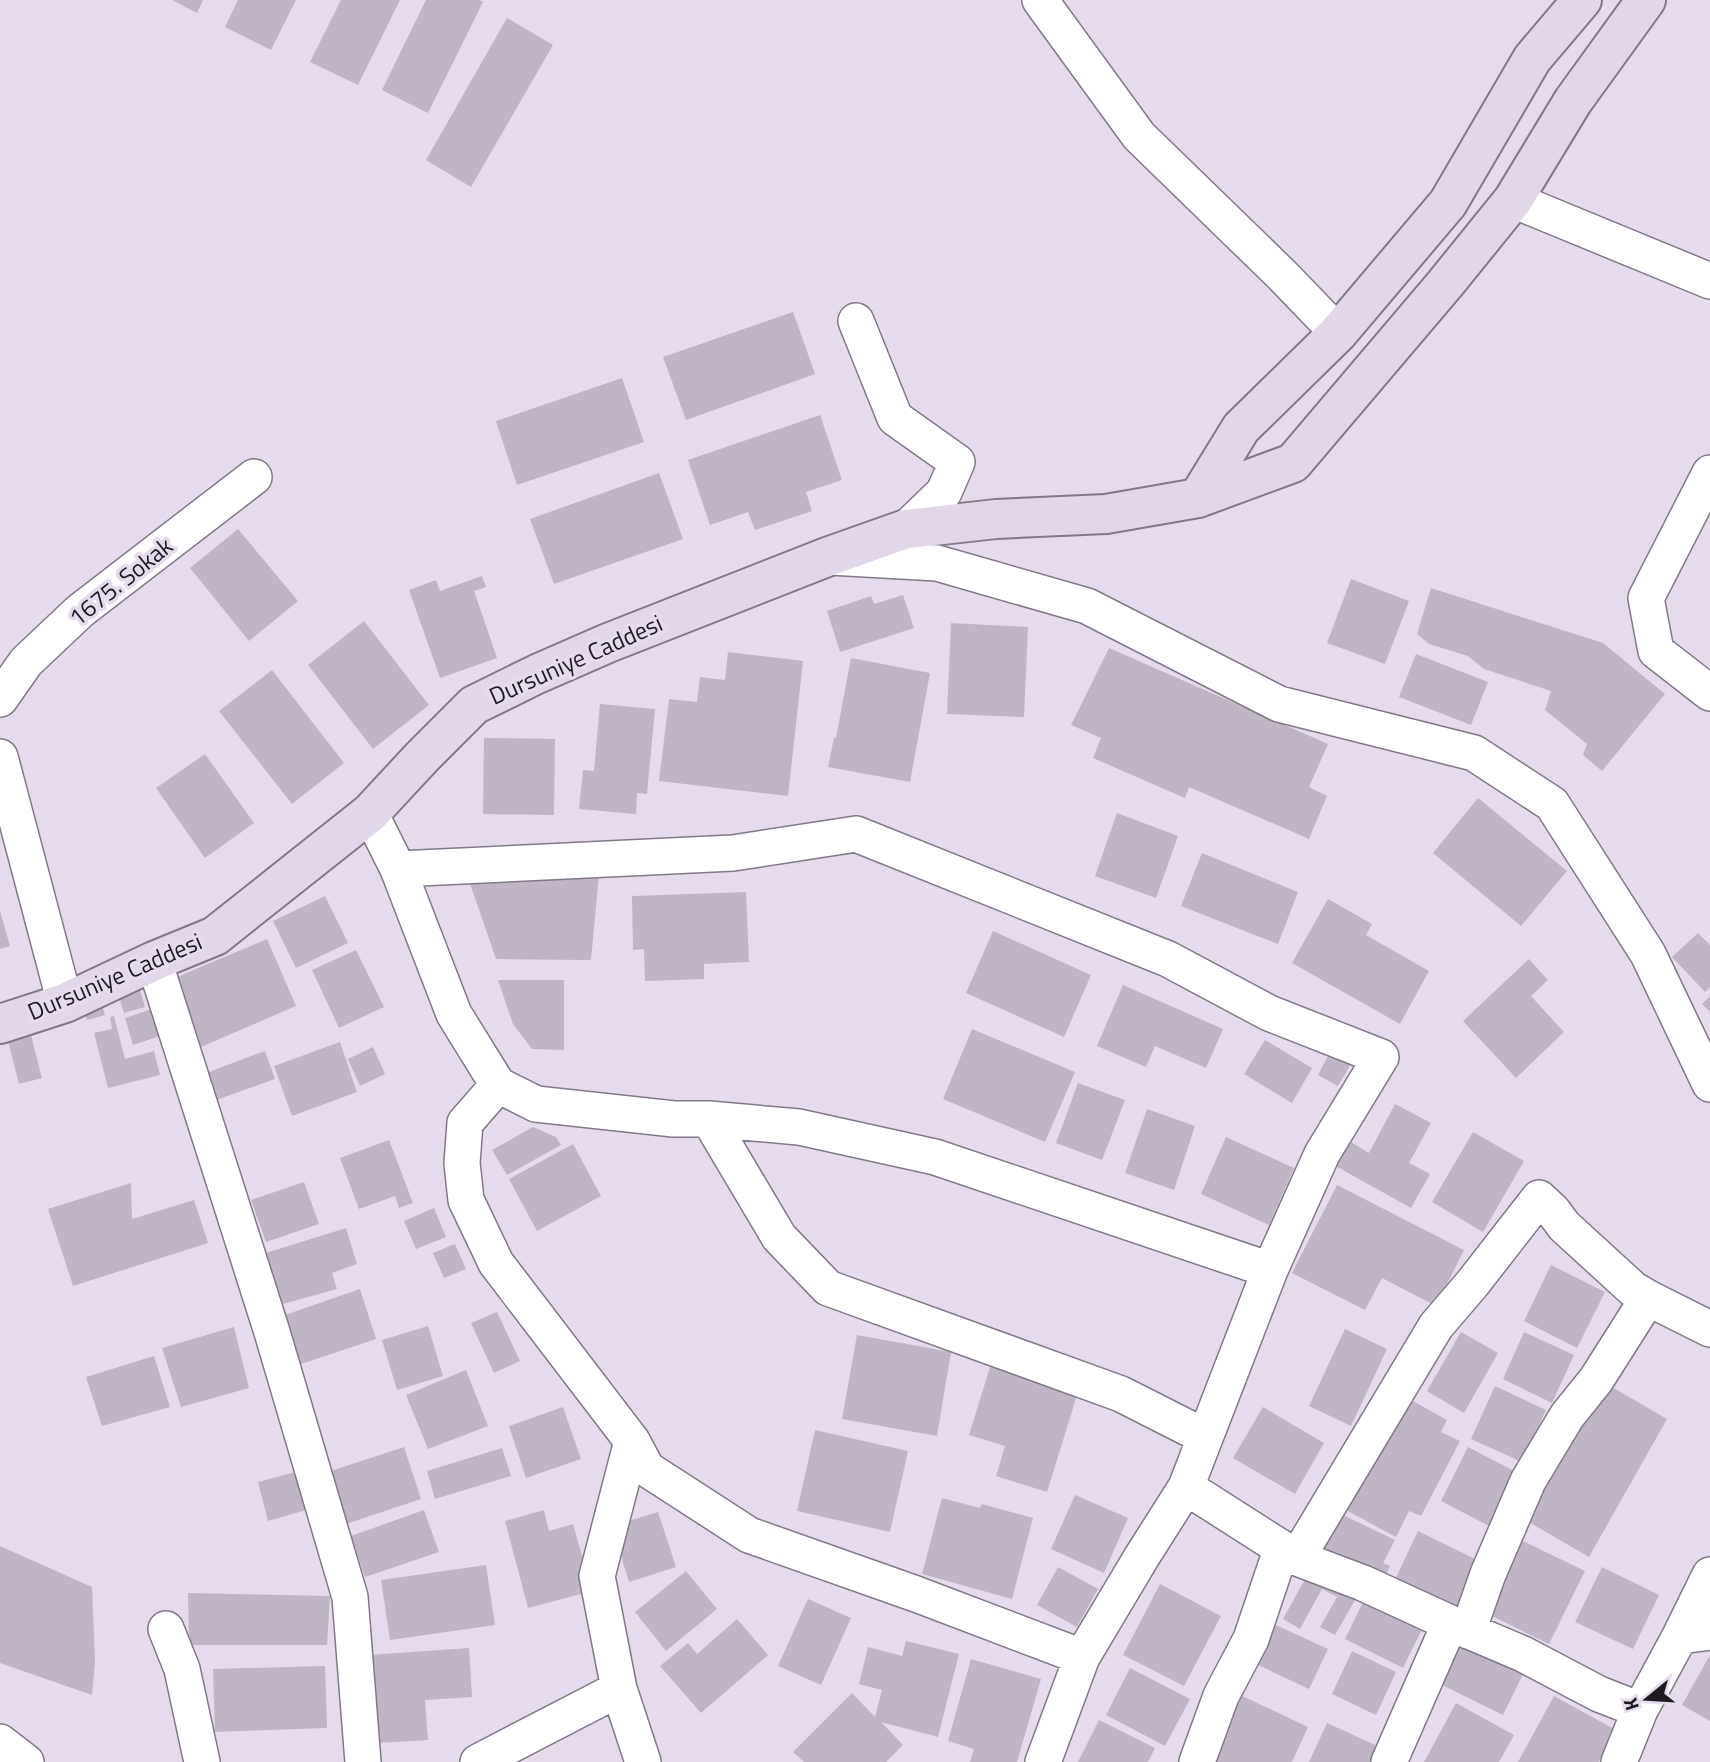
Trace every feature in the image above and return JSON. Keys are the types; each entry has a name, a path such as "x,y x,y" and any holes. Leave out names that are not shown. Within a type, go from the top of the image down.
{"street":[{"path":"1040,0 1139,136 1338,333"},
{"path":"1198,498 1241,428 1338,333 1448,203 1532,59 1582,0"},
{"name":"Dursuniye Caddesi","path":"0,1024 65,1003 153,961 215,936 370,813 474,705 608,642 906,529 996,519 1106,514 1198,498 1293,463 1513,200 1573,101 1646,0"},
{"path":"1513,200 1710,281"},
{"path":"856,321 895,418 957,462 944,492 906,529"},
{"path":"1710,473 1646,598 1656,651 1710,693"},
{"name":"1675. Sokak","path":"0,699 26,662 80,611 254,477"},
{"path":"827,557 937,563 1087,607 1279,704 1474,753 1552,804 1648,954 1710,1084"},
{"path":"0,757 65,1003"},
{"path":"370,813 398,869 454,1014 498,1085 536,1104 674,1119 709,1119 799,1127 935,1157 1270,1270"},
{"path":"398,869 733,853 856,834 1168,958 1269,1013 1381,1058 1322,1154 1270,1270 1186,1487 1082,1657 1043,1762"},
{"path":"153,961 272,1332 350,1597 363,1762"},
{"path":"498,1085 465,1123 462,1163 466,1200 496,1262 632,1441 647,1469 749,1535 1082,1657"},
{"path":"709,1119 779,1237 828,1288 1121,1394 1192,1430 1206,1434"},
{"path":"1197,1762 1222,1696 1251,1639 1277,1562 1290,1553 1436,1326 1539,1198 1564,1226 1633,1289 1710,1329"},
{"path":"1389,1762 1488,1574 1528,1481 1567,1416 1596,1380 1648,1298"},
{"path":"632,1441 597,1576 619,1689 643,1762"},
{"path":"1186,1487 1290,1553 1523,1654 1599,1694 1640,1710"},
{"path":"1619,1762 1640,1710 1695,1634 1710,1574"},
{"path":"166,1629 182,1669 202,1762"},
{"path":"478,1762 619,1689"},
{"path":"0,1742 26,1762"}],"building":[{"path":"172,0 203,0 197,13"},
{"path":"238,0 296,0 271,50 225,27"},
{"path":"341,0 400,0 358,85 310,62"},
{"path":"426,0 483,2 428,113 382,90"},
{"path":"507,18 553,45 471,187 426,160"},
{"path":"793,312 815,374 686,420 663,357"},
{"path":"622,378 644,442 517,485 496,421"},
{"path":"820,415 842,480 806,492 812,511 755,530 748,512 710,525 688,460"},
{"path":"659,473 683,539 554,584 530,519"},
{"path":"238,529 298,601 249,641 190,568"},
{"path":"482,576 486,587 474,591 497,658 440,678 409,590 436,580 440,591"},
{"path":"1351,579 1409,601 1385,664 1327,643"},
{"path":"1431,588 1603,643 1665,694 1602,771 1583,755 1587,744 1545,710 1551,691 1484,669 1468,656 1429,644 1417,634"},
{"path":"903,595 914,628 840,652 827,611 871,596 874,604"},
{"path":"364,621 429,705 373,749 308,665"},
{"path":"951,623 1028,627 1024,717 947,714"},
{"path":"1109,648 1328,744 1309,787 1327,796 1309,839 1189,787 1185,798 1093,758 1101,738 1071,725"},
{"path":"728,652 803,661 788,796 659,781 669,699 697,702 700,677 725,680"},
{"path":"1416,654 1488,682 1471,725 1399,697"},
{"path":"851,658 930,673 910,782 828,767"},
{"path":"272,670 344,763 292,804 219,711"},
{"path":"600,704 655,709 647,794 637,793 636,814 579,809 583,770 594,771"},
{"path":"484,738 555,739 554,815 483,814"},
{"path":"205,754 254,823 205,858 156,788"},
{"path":"1478,798 1567,871 1521,926 1433,853"},
{"path":"1117,813 1178,836 1156,898 1095,876"},
{"path":"1202,853 1298,892 1278,944 1181,906"},
{"path":"599,874 591,960 496,959 467,875"},
{"path":"746,892 749,962 704,964 704,979 645,981 644,949 633,950 632,896"},
{"path":"325,896 348,943 296,968 273,921"},
{"path":"1328,899 1372,924 1366,935 1429,971 1400,1024 1292,963"},
{"path":"0,911 10,946 0,949"},
{"path":"993,931 1091,975 1064,1037 966,993"},
{"path":"1698,933 1710,945 1710,987 1705,992 1672,957"},
{"path":"267,939 296,1006 201,1047 172,979"},
{"path":"356,950 384,1007 339,1028 312,970"},
{"path":"1529,959 1548,980 1531,996 1564,1032 1516,1078 1463,1021"},
{"path":"137,980 145,1007 124,1013 116,986"},
{"path":"498,980 564,980 564,1050 532,1049 513,1024"},
{"path":"1123,985 1223,1029 1206,1068 1155,1046 1146,1067 1097,1046"},
{"path":"99,995 105,1015 87,1020 84,1011"},
{"path":"1710,996 1710,1012 1702,1004"},
{"path":"152,1009 160,1036 133,1045 125,1018"},
{"path":"114,1016 125,1059 154,1051 160,1075 108,1088 94,1033 112,1029 110,1017"},
{"path":"972,1029 1075,1072 1045,1142 943,1099"},
{"path":"30,1031 42,1078 19,1084 7,1037"},
{"path":"1265,1040 1312,1068 1292,1103 1244,1074"},
{"path":"340,1042 357,1092 292,1116 274,1066"},
{"path":"1334,1045 1355,1057 1338,1086 1318,1075"},
{"path":"373,1047 385,1074 360,1086 348,1059"},
{"path":"265,1051 275,1079 208,1103 198,1076"},
{"path":"1078,1083 1125,1100 1102,1160 1056,1143"},
{"path":"1395,1104 1431,1123 1409,1163 1430,1174 1411,1208 1332,1164 1346,1139 1369,1153"},
{"path":"1147,1109 1195,1126 1174,1190 1125,1173"},
{"path":"533,1127 556,1137 561,1145 507,1175 492,1150"},
{"path":"1473,1132 1524,1161 1483,1232 1432,1202"},
{"path":"1226,1137 1294,1168 1269,1225 1201,1194"},
{"path":"389,1140 413,1203 399,1208 395,1196 359,1209 340,1158"},
{"path":"573,1144 601,1196 537,1231 509,1179"},
{"path":"304,1182 319,1224 266,1242 251,1200"},
{"path":"131,1183 132,1219 194,1200 208,1243 73,1286 48,1209"},
{"path":"1337,1185 1464,1250 1436,1306 1382,1278 1365,1310 1292,1273"},
{"path":"434,1208 446,1237 416,1249 404,1221"},
{"path":"346,1228 357,1264 332,1273 337,1289 283,1304 266,1253"},
{"path":"455,1244 466,1269 444,1278 433,1253"},
{"path":"1551,1265 1605,1292 1577,1348 1524,1321"},
{"path":"360,1289 376,1339 298,1365 282,1316"},
{"path":"497,1312 520,1361 494,1373 471,1323"},
{"path":"428,1326 443,1376 397,1390 382,1340"},
{"path":"234,1327 249,1388 181,1407 162,1348"},
{"path":"1345,1329 1387,1349 1351,1426 1309,1406"},
{"path":"1461,1332 1498,1353 1464,1413 1427,1391"},
{"path":"1524,1332 1574,1355 1552,1403 1503,1379"},
{"path":"857,1335 951,1352 937,1436 842,1419"},
{"path":"154,1356 170,1407 102,1426 86,1377"},
{"path":"991,1364 1078,1392 1047,1492 996,1476 1005,1446 969,1435"},
{"path":"466,1370 488,1426 428,1449 406,1395"},
{"path":"1605,1383 1667,1419 1589,1557 1527,1521"},
{"path":"1495,1386 1546,1410 1522,1462 1471,1439"},
{"path":"1404,1396 1447,1420 1441,1432 1460,1441 1421,1516 1409,1511 1396,1537 1344,1509"},
{"path":"563,1407 581,1459 526,1478 509,1426"},
{"path":"1263,1407 1324,1443 1295,1494 1233,1458"},
{"path":"815,1430 908,1451 890,1532 797,1511"},
{"path":"404,1447 421,1499 343,1525 328,1472"},
{"path":"1468,1447 1518,1473 1491,1527 1441,1501"},
{"path":"502,1448 511,1476 435,1499 427,1471"},
{"path":"295,1472 306,1510 268,1521 258,1482"},
{"path":"1075,1495 1128,1518 1104,1573 1051,1549"},
{"path":"942,1498 980,1508 982,1504 1033,1518 1012,1599 922,1574"},
{"path":"424,1510 439,1552 365,1577 351,1536"},
{"path":"544,1510 549,1531 573,1524 592,1591 528,1608 505,1521"},
{"path":"658,1512 676,1567 629,1582 612,1526"},
{"path":"1339,1513 1395,1540 1383,1563 1390,1566 1383,1581 1321,1551"},
{"path":"1418,1531 1481,1562 1455,1616 1392,1586"},
{"path":"1521,1540 1585,1571 1549,1644 1486,1613"},
{"path":"0,1546 92,1587 95,1661 92,1695 0,1663"},
{"path":"486,1565 495,1625 390,1640 381,1580"},
{"path":"1058,1567 1098,1589 1077,1627 1037,1605"},
{"path":"1602,1567 1659,1595 1633,1649 1575,1622"},
{"path":"1311,1568 1358,1595 1335,1635 1320,1627 1337,1597 1322,1589 1300,1629 1283,1619"},
{"path":"686,1571 717,1609 666,1651 635,1612"},
{"path":"1160,1584 1221,1616 1184,1686 1123,1655"},
{"path":"188,1593 330,1596 327,1645 189,1645"},
{"path":"1367,1594 1425,1623 1403,1668 1345,1639"},
{"path":"808,1599 851,1618 821,1685 778,1666"},
{"path":"737,1619 768,1655 701,1713 660,1666 688,1643 697,1654"},
{"path":"1276,1625 1328,1649 1309,1689 1258,1665"},
{"path":"1458,1634 1526,1668 1503,1715 1434,1681"},
{"path":"906,1641 959,1654 938,1737 881,1722 903,1745 886,1762 804,1762 793,1752 852,1693 875,1717 882,1690 859,1684 868,1647 902,1656"},
{"path":"469,1648 472,1697 425,1700 428,1740 375,1743 369,1655"},
{"path":"1352,1651 1396,1672 1376,1715 1332,1694"},
{"path":"1710,1655 1710,1721 1682,1705"},
{"path":"971,1659 1041,1679 1017,1762 970,1762 974,1749 948,1741"},
{"path":"325,1666 327,1728 215,1732 213,1669"},
{"path":"1130,1668 1190,1699 1165,1746 1106,1715"},
{"path":"1238,1694 1308,1727 1292,1762 1207,1762"},
{"path":"1554,1696 1616,1730 1599,1762 1518,1762"},
{"path":"1456,1703 1514,1735 1499,1762 1424,1762"},
{"path":"1099,1720 1155,1748 1148,1762 1078,1762"},
{"path":"1327,1723 1382,1748 1376,1762 1309,1762"}]}
